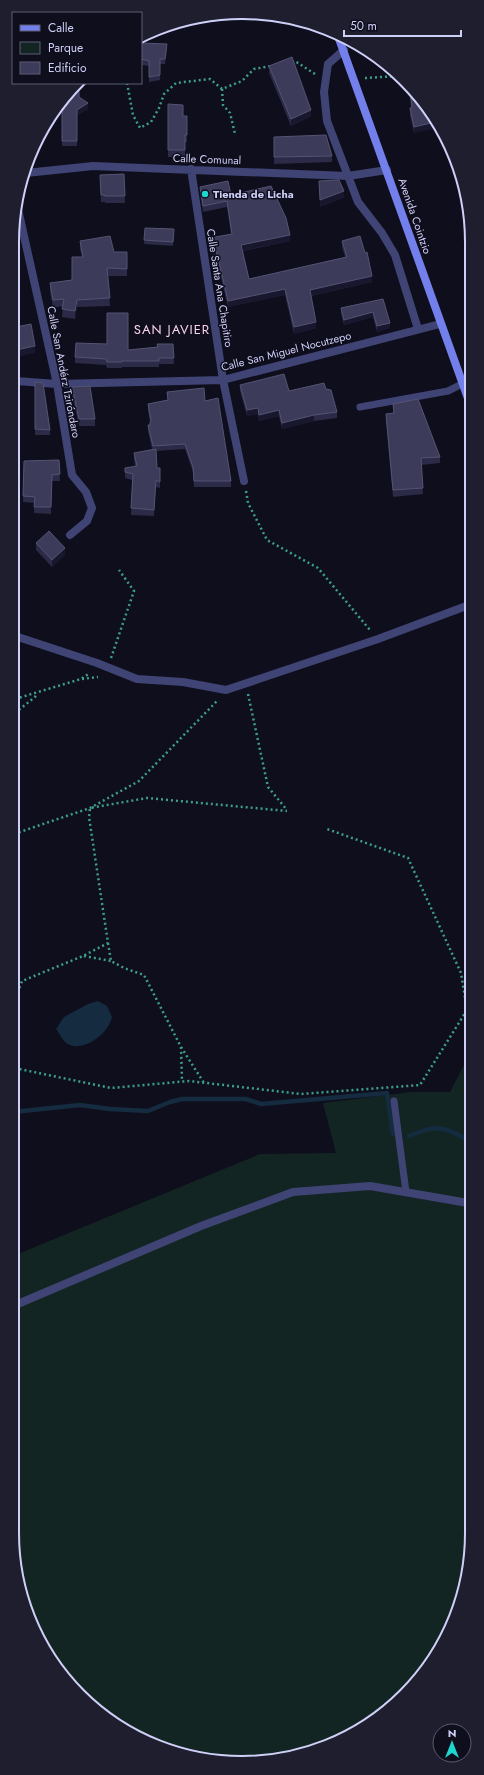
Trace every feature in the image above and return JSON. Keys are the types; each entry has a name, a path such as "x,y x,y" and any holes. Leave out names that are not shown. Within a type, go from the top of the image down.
{"main road":[{"name":"Avenida Cointzio","path":"340,42 465,392"}],"street":[{"path":"344,50 328,64 324,92 327,121 358,202 382,233 395,255 418,329"},
{"name":"Calle Comunal","path":"30,173 93,166 348,176 387,170"},
{"name":"Calle Santa Ana Chapitiro","path":"191,170 223,380 244,481"},
{"name":"Calle San Andérz Tziróndaro","path":"20,219 57,384 72,475 86,492 92,508 87,521 70,535"},
{"name":"Calle San Miguel Nocutzepo","path":"19,381 57,384 223,380 440,324"},
{"path":"19,637 97,663 137,679 183,682 226,690 248,684 378,639 465,606"},
{"path":"19,1303 201,1226 292,1192 370,1186 465,1202"}],"lane":[{"path":"360,406 448,391 462,384"},
{"path":"394,1101 406,1192"}],"path":[{"path":"288,62 295,61 325,81"},
{"path":"222,89 242,81 254,69 274,65"},
{"path":"354,80 392,77"},
{"path":"128,84 133,115 140,128 151,122 159,108 164,94 176,83 210,79 222,89 223,105 230,113 236,134"},
{"path":"244,481 248,503 267,540 318,568 378,639"},
{"path":"108,668 134,591 119,570"},
{"path":"19,698 81,679 90,672 97,663"},
{"path":"19,832 90,808 147,798 287,811 268,787 248,691 248,684"},
{"path":"90,808 139,781 226,690"},
{"path":"19,710 35,697 36,694"},
{"path":"90,808 110,961"},
{"path":"327,829 408,858 461,973 465,998"},
{"path":"19,988 22,980 83,956 108,943"},
{"path":"83,956 110,961 144,975 181,1047 204,1083"},
{"path":"19,1069 111,1088 182,1081 301,1094 420,1085 465,1013"},
{"path":"181,1047 182,1081"}],"green space":[{"path":"465,1063 465,1548 461,1577 453,1605 442,1632 419,1669 389,1701 354,1726 314,1744 286,1752 257,1756 227,1756 198,1752 170,1744 143,1733 106,1710 95,1701 65,1669 42,1632 31,1605 23,1577 19,1548 19,1254 260,1154 336,1153 323,1103 411,1092 450,1092"}],"water":[{"path":"98,1001 107,1006 112,1017 108,1026 99,1037 88,1044 76,1046 65,1042 56,1029 64,1017 88,1004"}],"building":[{"path":"142,43 167,44 165,59 160,59 160,75 149,77 149,61 142,59"},
{"path":"292,57 311,110 291,119 269,66"},
{"path":"79,90 79,97 88,103 77,110 77,141 62,141 62,110"},
{"path":"411,96 430,123 414,127 410,108 412,108"},
{"path":"168,104 183,105 183,116 187,116 185,150 168,150"},
{"path":"326,135 332,156 274,157 274,137"},
{"path":"124,174 125,196 101,195 100,175"},
{"path":"339,180 344,191 320,200 319,181"},
{"path":"228,181 231,195 271,186 286,218 290,235 241,245 249,279 347,257 342,241 360,236 365,253 367,252 372,276 310,290 316,322 294,327 285,289 228,301 216,250 213,251 210,238 232,234 227,201 203,206 200,187"},
{"path":"145,228 174,229 173,242 144,240"},
{"path":"110,236 114,252 127,252 127,269 107,268 110,298 77,300 75,311 62,309 64,299 53,300 50,283 72,280 72,257 83,257 80,241"},
{"path":"383,299 390,323 377,326 373,312 344,320 341,308"},
{"path":"107,313 128,313 128,350 158,347 157,344 173,344 174,358 159,358 159,361 107,362 106,359 75,357 76,343 107,344"},
{"path":"31,324 35,346 19,349 19,326"},
{"path":"284,374 289,391 324,383 326,389 331,390 337,412 314,415 282,423 279,410 259,415 258,408 247,410 240,385"},
{"path":"35,382 43,383 50,430 35,429"},
{"path":"90,386 95,419 79,419 72,387"},
{"path":"204,388 205,401 218,398 231,481 194,481 193,467 185,444 153,446 148,425 150,425 151,421 148,404 168,400 167,392"},
{"path":"418,399 440,457 421,458 423,488 393,490 386,414 394,413 393,404"},
{"path":"156,449 157,468 160,468 160,482 156,480 154,510 131,508 133,474 125,472 125,468 137,466 134,453"},
{"path":"59,460 60,474 52,475 51,507 34,507 35,497 23,496 24,461"},
{"path":"49,531 65,548 52,560 36,543"}],"waterway":[{"path":"19,1111 80,1105 110,1109 148,1111 182,1099 246,1099 261,1104 387,1093 393,1134"},
{"path":"409,1136 418,1132 439,1128 445,1129 465,1138"}],"place":[{"name":"Tienda de Licha","path":"205,194"}],"district":[{"name":"SAN JAVIER","path":"172,329"}]}
